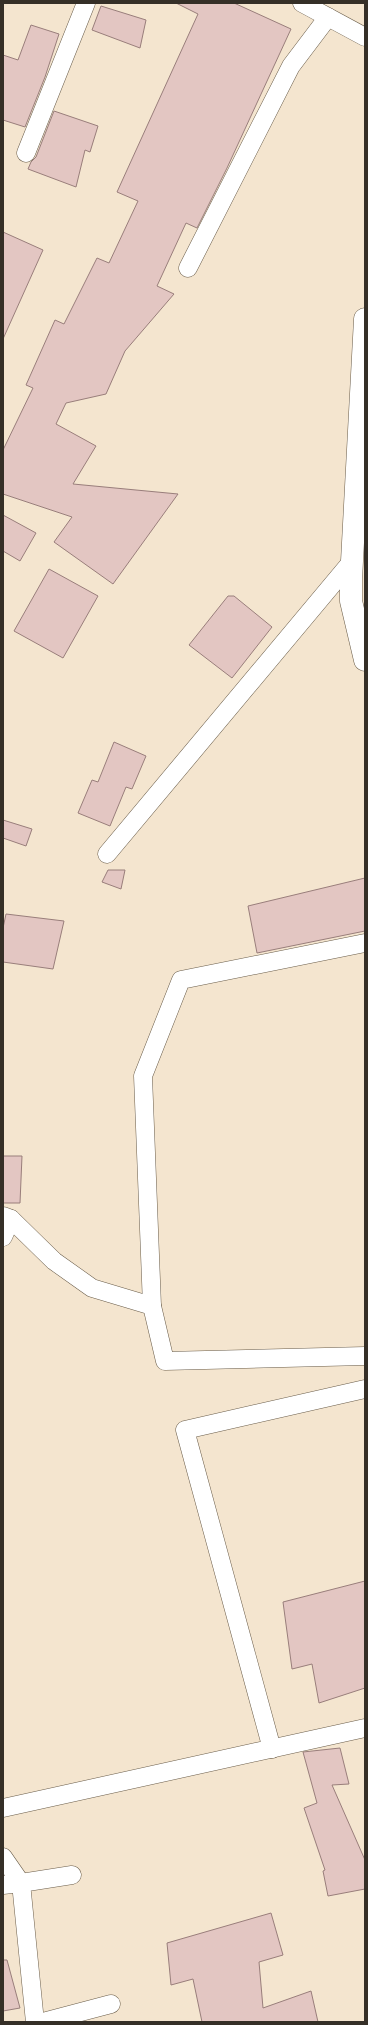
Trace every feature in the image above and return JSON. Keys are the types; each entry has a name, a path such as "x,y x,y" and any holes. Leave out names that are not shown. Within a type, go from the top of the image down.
{"main road":[{"path":"365,319 352,561 365,660"}],"street":[{"path":"26,153 86,3"},
{"path":"302,3 365,37"},
{"path":"188,268 291,66 328,17"},
{"path":"107,854 352,561"},
{"path":"365,943 181,980 142,1076 152,1306 165,1361 365,1356"},
{"path":"7,1217 54,1261 92,1288 152,1306"},
{"path":"3,1237 7,1217"},
{"path":"272,1749 185,1430 365,1389"},
{"path":"3,1808 365,1728"},
{"path":"3,1857 21,1883 35,2022"},
{"path":"3,1885 72,1875"},
{"path":"43,2022 111,2004"}],"building":[{"path":"176,3 234,3 291,29 227,168 197,228 186,223 157,286 174,294 125,351 106,394 66,403 56,424 96,446 73,484 178,494 113,584 54,542 72,517 3,494 3,450 33,388 26,385 55,320 64,324 97,258 109,263 138,201 117,192 198,14"},
{"path":"101,6 146,20 140,48 92,30"},
{"path":"31,25 59,34 45,77 25,127 3,120 3,55 18,60"},
{"path":"54,111 98,126 90,152 85,150 76,187 28,169 31,162 36,157"},
{"path":"3,232 43,250 3,339"},
{"path":"3,515 36,533 20,561 3,551"},
{"path":"49,569 98,596 63,658 14,631"},
{"path":"228,596 234,596 272,627 232,678 189,645"},
{"path":"114,742 146,756 132,789 126,787 110,826 78,813 92,780 98,782"},
{"path":"3,820 32,829 26,846 3,838"},
{"path":"108,870 125,870 121,889 102,882"},
{"path":"365,878 365,931 257,953 248,906"},
{"path":"6,914 64,921 53,969 3,962 3,928"},
{"path":"3,1156 22,1156 20,1203 3,1203"},
{"path":"365,1581 365,1688 319,1703 312,1664 292,1669 283,1602"},
{"path":"340,1748 349,1784 332,1785 365,1860 365,1889 328,1896 323,1871 325,1870 304,1808 317,1803 303,1752"},
{"path":"271,1913 283,1955 259,1962 263,2008 311,1991 318,2022 202,2022 193,1979 171,1985 167,1943"},
{"path":"3,1960 7,1960 20,2008 3,2011"}]}
